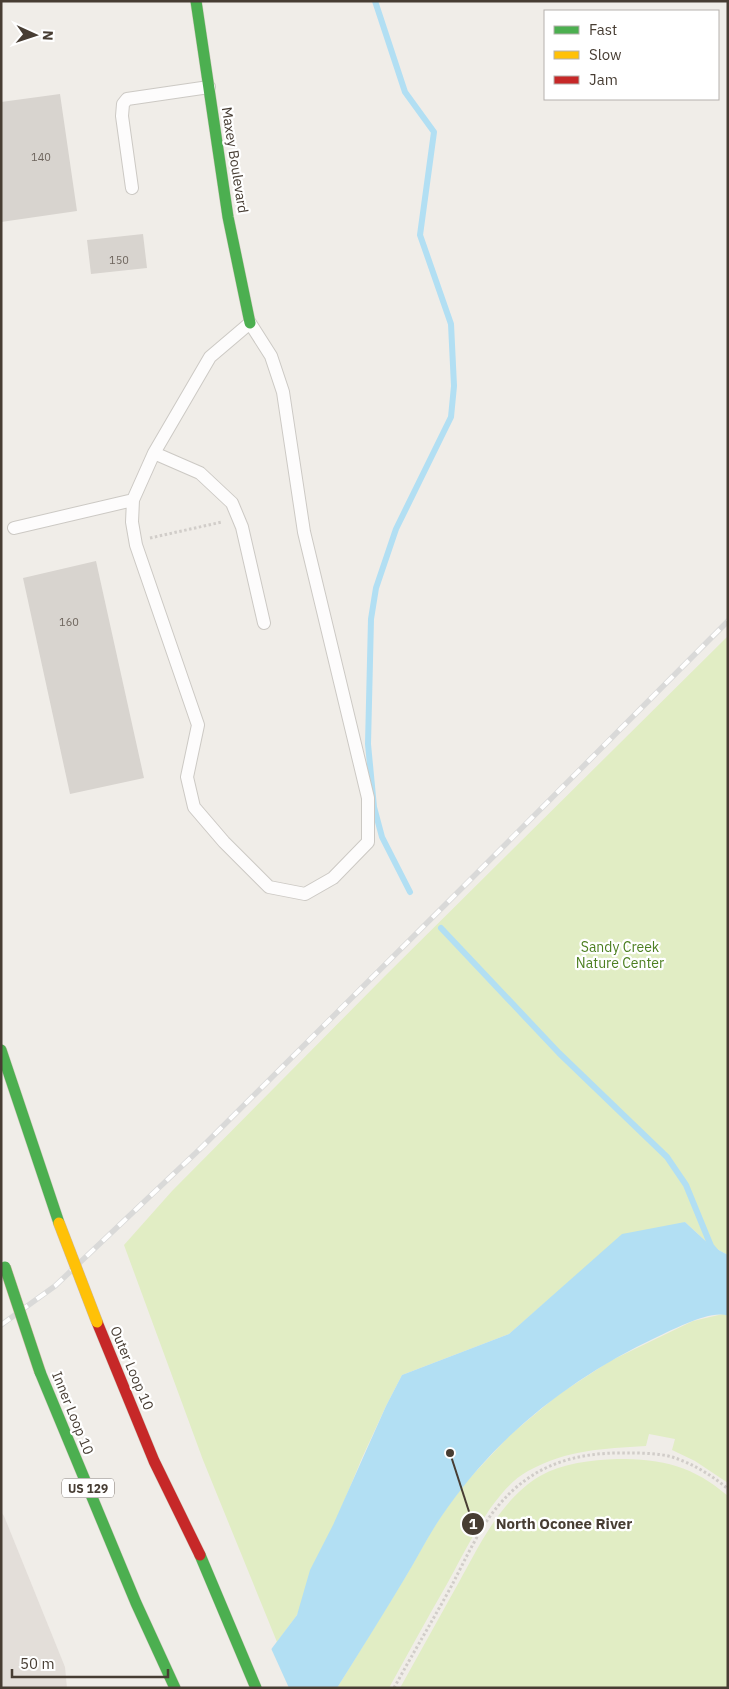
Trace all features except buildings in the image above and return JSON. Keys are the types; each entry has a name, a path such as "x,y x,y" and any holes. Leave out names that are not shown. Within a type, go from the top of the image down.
{"main road":[{"name":"Maxey Boulevard","path":"196,1 228,217 250,323"},
{"name":"Outer Loop 10","path":"1,1050 59,1223 96,1322 154,1461 196,1545 256,1688"},
{"name":"Inner Loop 10","path":"3,1261 40,1372 136,1603 175,1688"}],"lane":[{"path":"132,188 122,116 123,104 127,99 209,87"},
{"path":"250,323 271,356 283,392 304,532 368,798 368,842 333,878 305,894 269,887 224,842 194,807 187,777 198,725 135,541 132,522 133,500 154,453 210,356 250,323"},
{"path":"154,453 200,473 232,503 239,519 264,623"},
{"path":"14,528 133,500"}],"path":[{"path":"135,541 239,519"},
{"path":"394,1688 497,1507 523,1481 539,1471 556,1463 584,1455 642,1453 672,1457 717,1479 728,1489"}],"shaded area":[{"path":"1,1512 65,1667 67,1688 1,1688"}],"green space":[{"name":"Sandy Creek Nature Center","path":"728,636 728,1255 711,1246 685,1222 547,1301 509,1334 402,1375 362,1458 297,1615 277,1642 203,1460 124,1245 172,1191 385,976"},
{"path":"723,1314 728,1316 728,1483 695,1461 672,1450 675,1439 649,1434 646,1446 586,1451 558,1458 528,1471 515,1480 492,1506 472,1538 389,1688 337,1688 448,1506 467,1481 510,1435 558,1395 610,1361 693,1321"},
{"path":"634,1459 677,1466 702,1478 728,1496 728,1688 400,1688 480,1544 500,1513 512,1499 525,1486 540,1476 558,1468 587,1461"}],"water":[{"path":"685,1222 711,1246 728,1255 728,1316 712,1315 692,1321 626,1352 568,1388 541,1408 491,1454 442,1516 337,1688 242,1688 297,1615 310,1570 333,1525 386,1406 402,1375 509,1334 622,1234"}],"pier":[{"path":"270,1646 289,1688 239,1688 240,1686"}],"waterway":[{"path":"375,1 405,92 434,132 420,235 451,324 454,386 451,417 396,529 376,588 371,619 368,744 374,807 382,837 410,892"},
{"path":"441,928 559,1053 667,1157 686,1185 711,1246 716,1252"}],"railway":[{"path":"1,1325 55,1286 201,1148 728,621"}],"traffic: fast":[{"path":"196,1 228,217 250,323"},
{"path":"1,1050 59,1223"},
{"path":"5,1267 40,1372"},
{"path":"40,1372 136,1603 175,1688"},
{"path":"200,1555 256,1688"}],"traffic: jam":[{"path":"97,1322 154,1461 200,1555"}],"traffic: slow":[{"path":"59,1223 97,1322"}],"place":[{"name":"North Oconee River","path":"450,1453"}]}
